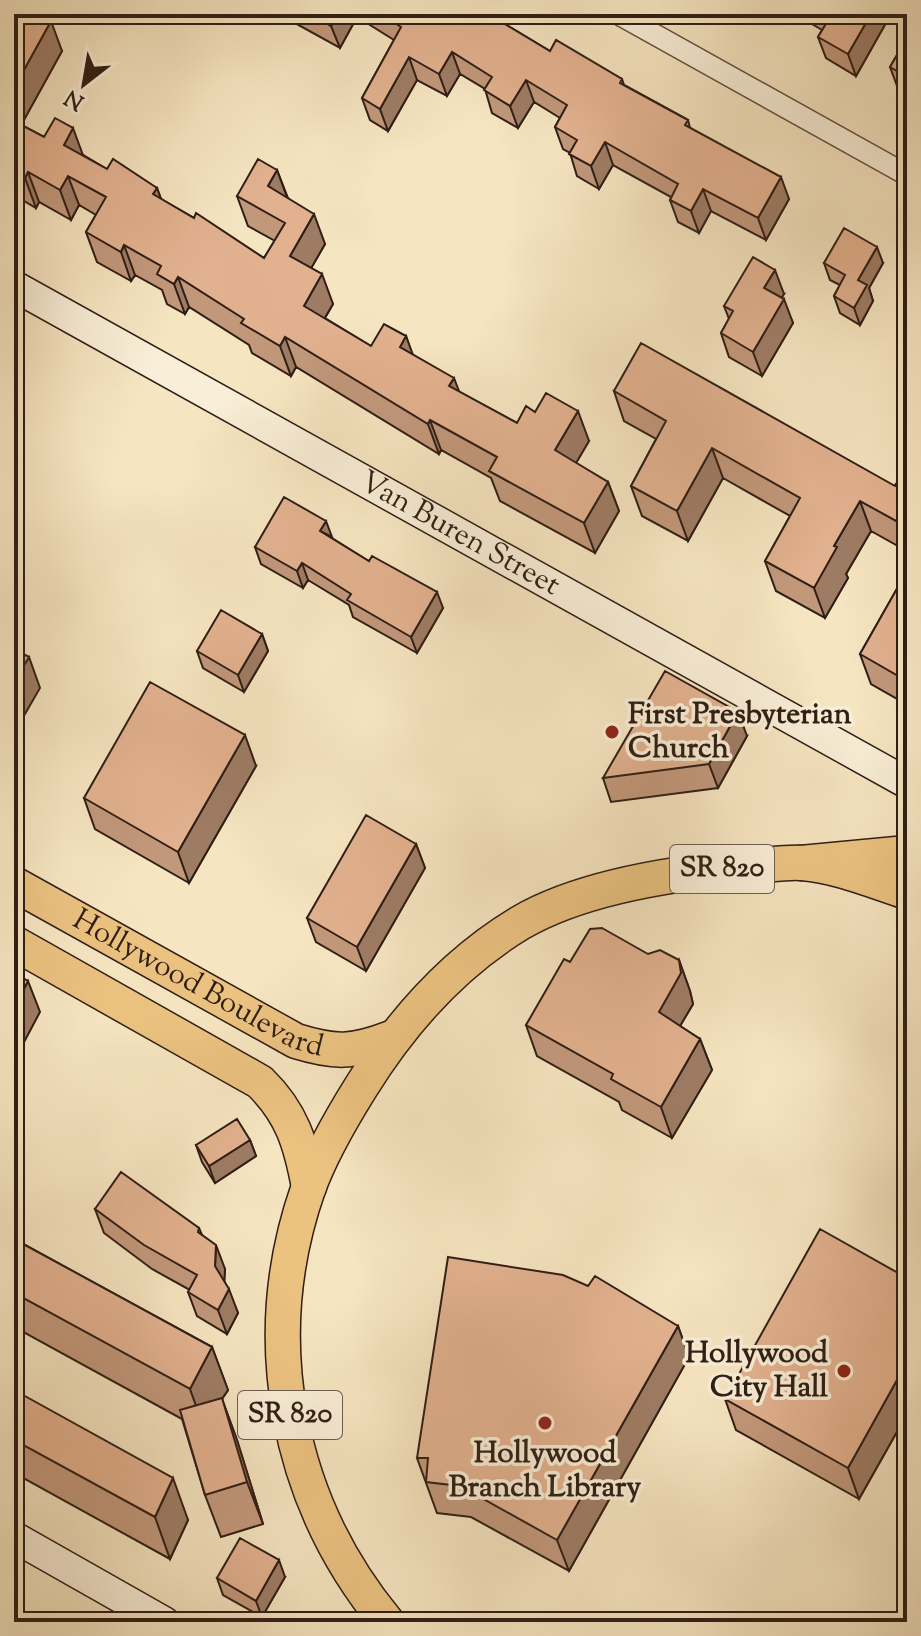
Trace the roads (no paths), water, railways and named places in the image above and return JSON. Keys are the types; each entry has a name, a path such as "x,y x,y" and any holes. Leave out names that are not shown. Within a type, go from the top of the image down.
{"main road":[{"name":"Van Buren Street","path":"14,286 907,783"},
{"path":"801,863 907,853"},
{"name":"SR 820","path":"391,1038 430,994 521,922 591,895 655,877 801,863 852,874 907,892"},
{"name":"Hollywood Boulevard","path":"14,884 296,1041 331,1052 361,1049 391,1038"},
{"name":"Hollywood Boulevard","path":"14,943 260,1082 280,1101 296,1129 309,1187"},
{"path":"309,1187 338,1125 391,1038"},
{"name":"SR 820","path":"309,1187 284,1292 280,1347 288,1403 299,1458 319,1514 345,1561 387,1622"},
{"path":"14,1537 164,1622"}],"street":[{"path":"618,14 907,175"}],"place":[{"name":"First Presbyterian Church","path":"612,732"},
{"name":"Hollywood City Hall","path":"844,1371"},
{"name":"Hollywood Branch Library","path":"545,1423"}]}
